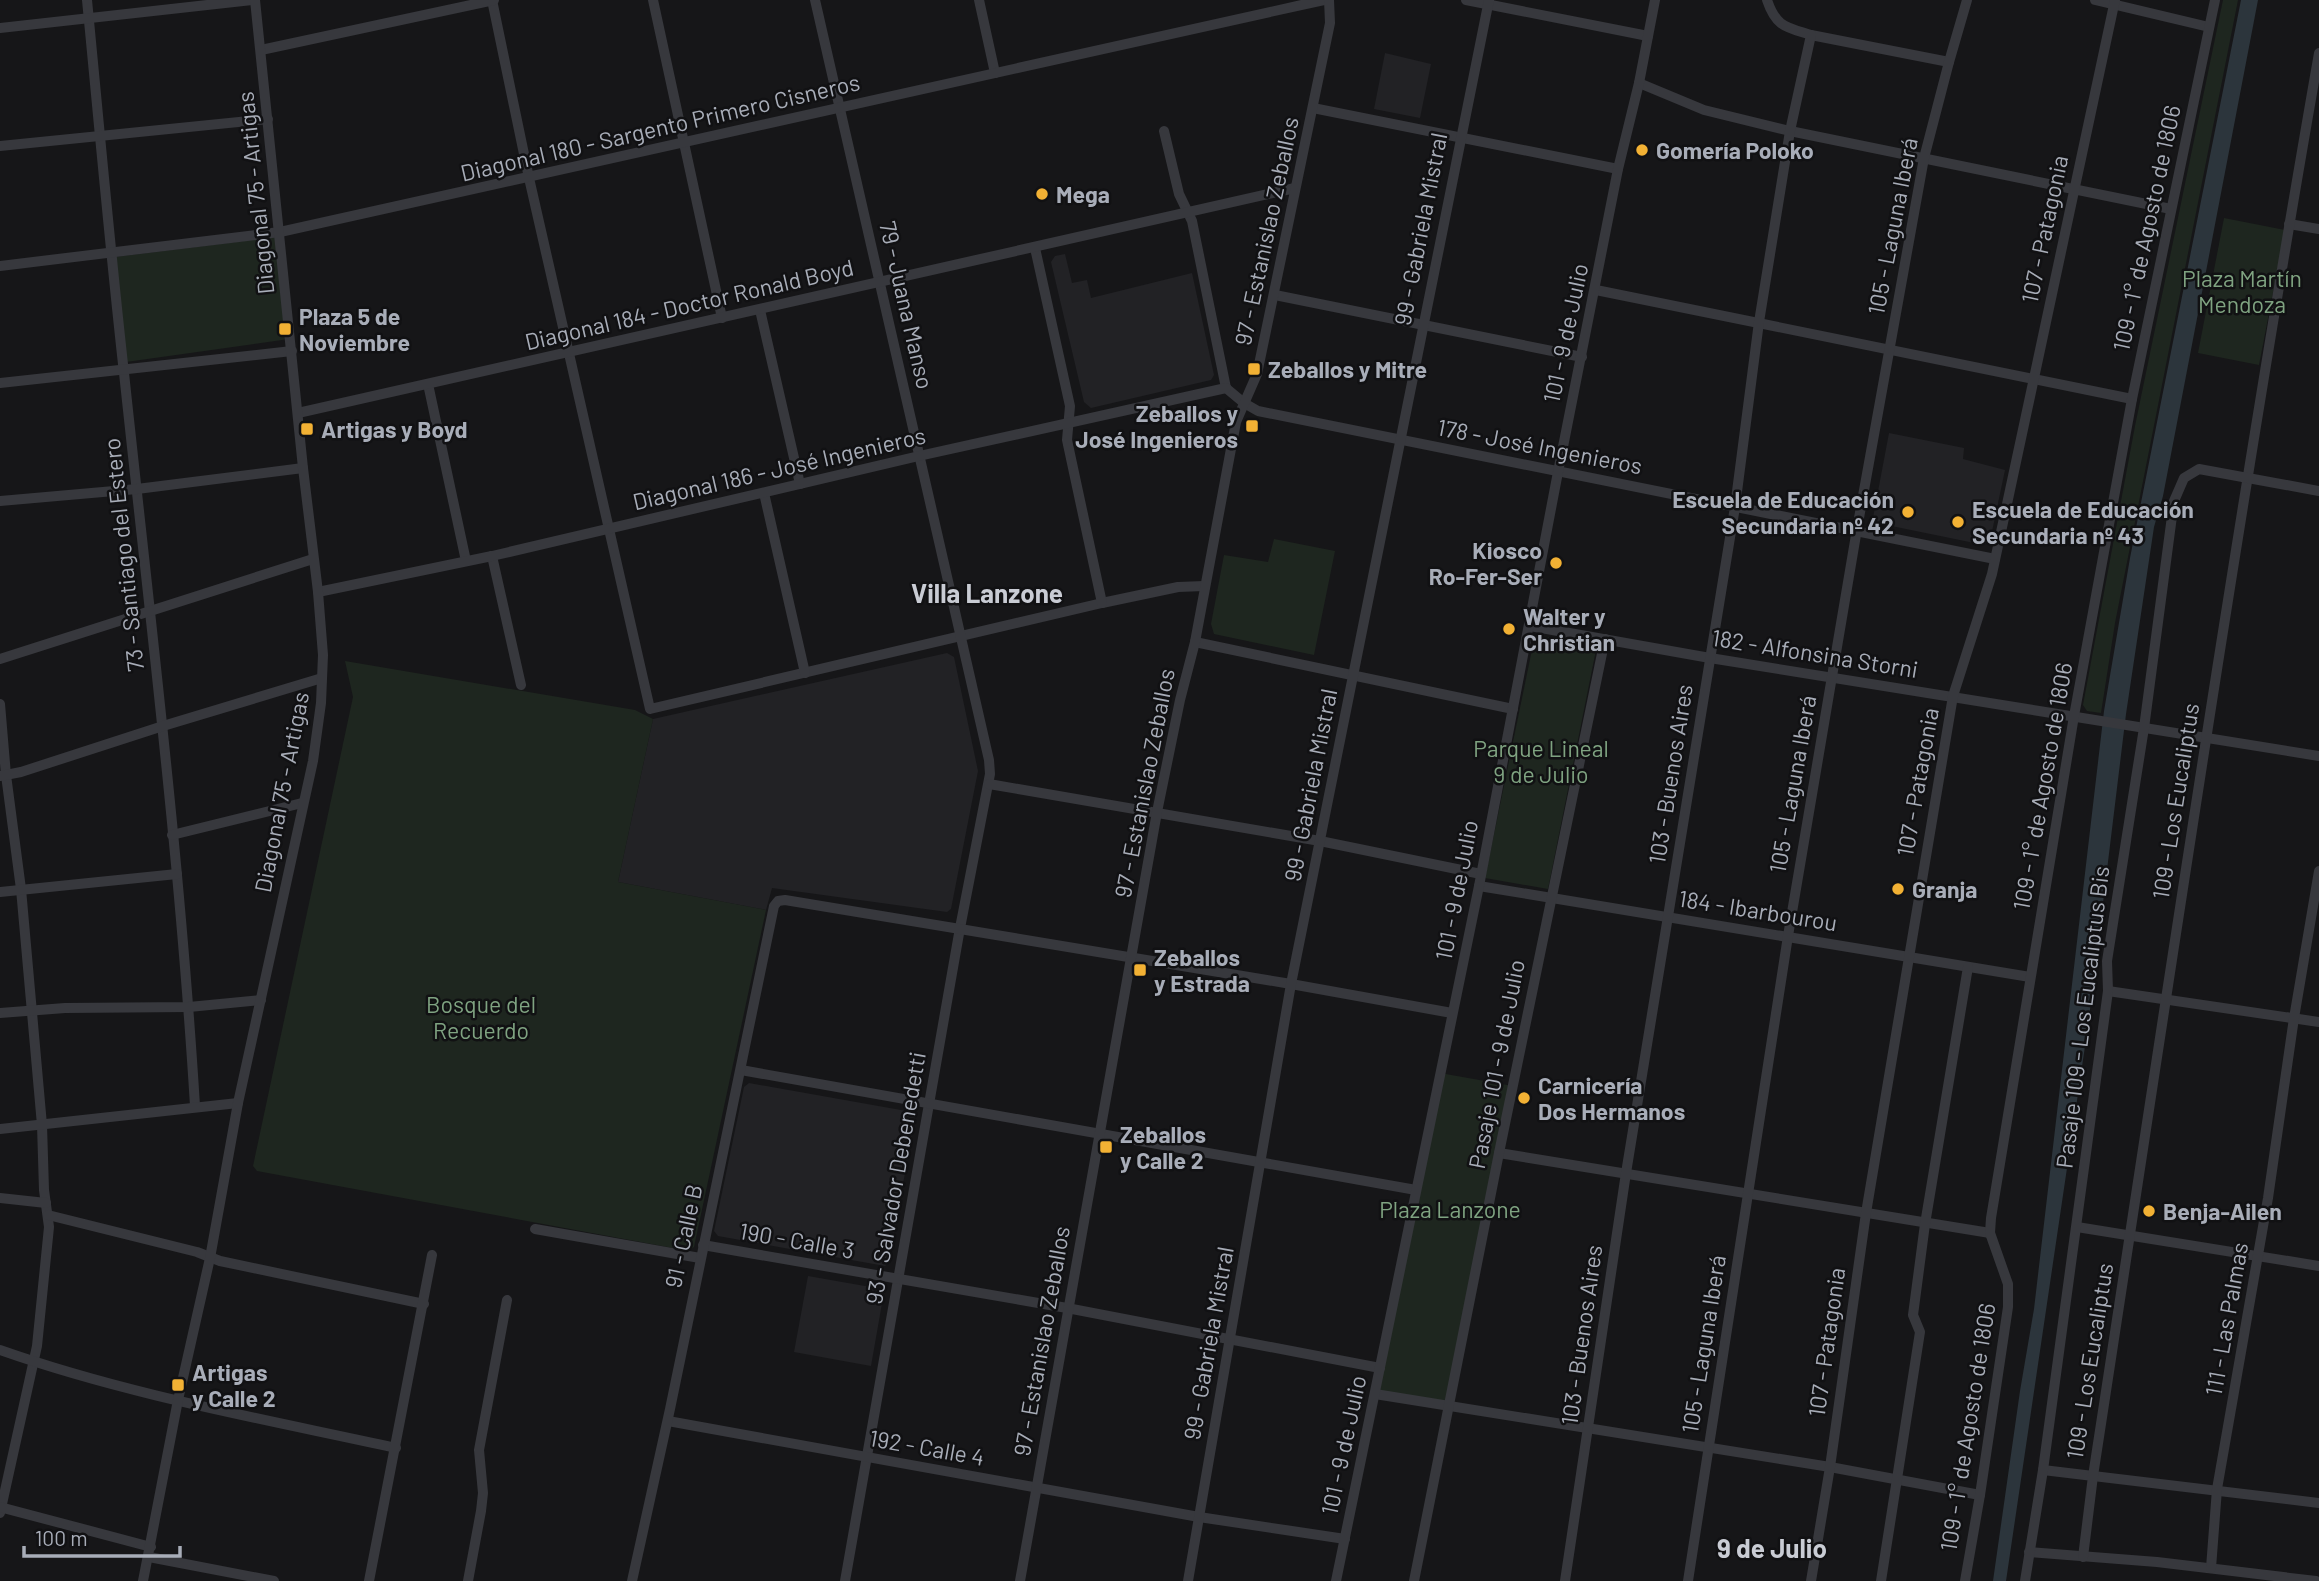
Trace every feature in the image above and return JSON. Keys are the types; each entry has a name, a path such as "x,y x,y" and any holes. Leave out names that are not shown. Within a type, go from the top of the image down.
{"street":[{"name":"73 - Santiago del Estero","path":"87,0 102,135 111,253 163,726 189,1007 195,1106"},
{"path":"0,28 254,0"},
{"name":"Diagonal 75 - Artigas","path":"143,1581 178,1400 210,1258 238,1102 313,761 321,703 323,655 318,592 254,0"},
{"path":"261,50 492,0 529,178 650,709 1102,603 1178,587 1204,586"},
{"path":"653,0 722,318"},
{"name":"79 - Juana Manso","path":"815,0 989,761 989,784"},
{"path":"979,0 995,73"},
{"name":"Diagonal 180 - Sargento Primero Cisneros","path":"0,265 280,232 1326,0"},
{"name":"97 - Estanislao Zeballos","path":"1020,1581 1157,812 1195,642 1236,422 1257,374 1275,295 1330,23 1326,0"},
{"path":"1466,0 1488,2 1648,36"},
{"name":"101 - 9 de Julio","path":"1336,1581 1479,886 1618,169 1655,0"},
{"path":"1767,0 1781,25 1811,35 1949,62"},
{"name":"105 - Laguna Iberá","path":"1688,1581 1788,936 1857,529 1924,158 1967,0"},
{"path":"2095,0 2209,27"},
{"name":"109 - 1° de Agosto de 1806","path":"1965,1581 2008,1307 2008,1284 1990,1233 2030,977 2132,398 2214,0"},
{"name":"99 - Gabriela Mistral","path":"1188,1581 1291,984 1488,2"},
{"name":"107 - Patagonia","path":"1811,1581 1866,1213 1953,696 1995,559 2115,3"},
{"name":"103 - Buenos Aires","path":"1565,1581 1626,1173 1735,507 1759,322 1790,131 1811,35"},
{"name":"109 - Los Eucaliptus","path":"2083,1557 2093,1476 2206,737 2319,53"},
{"path":"1639,82 1704,110 1790,131 2171,209"},
{"path":"1313,108 1618,169"},
{"path":"0,146 268,120"},
{"path":"1164,131 1179,194 1194,228 1226,388 1244,403"},
{"name":"Diagonal 184 - Doctor Ronald Boyd","path":"298,413 1295,188"},
{"path":"2289,223 2319,229"},
{"path":"1035,248 1070,406 1067,440 1102,603"},
{"path":"1596,290 2132,398"},
{"path":"1275,295 1581,357"},
{"path":"760,310 800,484"},
{"path":"0,383 292,351"},
{"path":"428,384 466,561"},
{"name":"Diagonal 186 - José Ingenieros","path":"318,592 492,556 919,456 1226,388"},
{"name":"178 - José Ingenieros","path":"1244,403 1258,411 1857,529 1995,559"},
{"path":"0,501 137,489 303,468"},
{"name":"Pasaje 109 - Los Eucaliptus Bis","path":"2025,1581 2077,1227 2108,991 2107,961 2144,728 2174,500 2184,478 2199,469 2247,478"},
{"path":"2247,478 2319,491"},
{"path":"764,493 805,673"},
{"path":"492,556 521,685"},
{"path":"0,659 313,559"},
{"name":"182 - Alfonsina Storni","path":"1530,626 1710,658 2319,756"},
{"name":"Pasaje 101 - 9 de Julio","path":"1414,1581 1605,639"},
{"path":"1195,642 1513,709"},
{"path":"3,775 322,678"},
{"path":"0,704 3,775 21,890 49,1238 33,1361 0,1509 150,1552 274,1581"},
{"path":"989,784 1320,841 1481,874"},
{"name":"93 - Salvador Debenedetti","path":"845,1581 960,928 989,784"},
{"path":"172,835 302,803"},
{"name":"111 - Las Palmas","path":"2211,1568 2217,1489 2259,1256 2319,871"},
{"path":"0,892 177,874"},
{"name":"184 - Ibarbourou","path":"1479,886 2030,977"},
{"name":"91 - Calle B","path":"632,1581 774,906 778,901 785,900 960,928"},
{"path":"960,928 1452,1013"},
{"path":"1881,1581 1920,1332 1913,1315 1924,1224 1968,967"},
{"path":"2108,991 2319,1022"},
{"path":"0,1013 189,1007 261,1000"},
{"path":"741,1070 1416,1190"},
{"path":"0,1129 238,1102"},
{"path":"1499,1153 1990,1233"},
{"path":"0,1198 46,1203"},
{"path":"48,1215 197,1252 210,1258 424,1304"},
{"path":"2077,1227 2319,1266"},
{"path":"535,1228 700,1258"},
{"name":"190 - Calle 3","path":"703,1245 1068,1308 1380,1368"},
{"path":"369,1581 432,1255"},
{"path":"468,1581 483,1493 480,1450 507,1300"},
{"path":"0,1350 178,1400 396,1448"},
{"path":"1375,1394 1830,1467 1980,1495"},
{"name":"192 - Calle 4","path":"667,1421 1199,1517 1345,1539"},
{"path":"2043,1470 2319,1503"},
{"path":"2029,1552 2211,1568 2316,1581"}],"shaded area":[{"path":"2241,0 2258,0 2163,496 2154,527 2126,714 2088,1026 2006,1581 1993,1581 2034,1309 2104,711 2130,558"},
{"path":"1385,53 1431,64 1420,118 1374,109"},
{"path":"1065,254 1072,283 1087,280 1091,298 1192,273 1214,375 1211,380 1091,408 1084,402 1051,262 1055,256"},
{"path":"1889,433 1964,448 1963,459 2005,470 1990,541 1984,545 1877,523 1873,518"},
{"path":"947,653 954,657 978,771 951,909 947,912 772,888 766,910 618,882 653,719"},
{"path":"749,1083 912,1112 915,1117 889,1262 885,1266 718,1236 714,1231 744,1087"},
{"path":"808,1276 882,1289 884,1292 871,1366 794,1352"}],"green space":[{"path":"2223,0 2238,0 2115,623 2101,713 2087,711 2083,705 2135,426"},
{"name":"Plaza Martín Mendoza","path":"2224,218 2285,230 2259,365 2198,353"},
{"path":"277,237 289,339 126,362 115,257"},
{"path":"1274,539 1335,551 1314,655 1214,634 1211,624 1224,555 1268,562"},
{"name":"Parque Lineal 9 de Julio","path":"1535,635 1597,645 1548,889 1485,878"},
{"name":"Bosque del Recuerdo","path":"345,661 635,710 653,719 618,882 766,910 694,1247 689,1251 257,1171 253,1166 353,697"},
{"name":"Plaza Lanzone","path":"1440,1073 1513,1086 1449,1406 1375,1394"}],"place":[{"name":"Gomería Poloko","path":"1642,150"},
{"name":"Mega","path":"1042,194"},
{"name":"Plaza 5 de Noviembre","path":"285,329"},
{"name":"Zeballos y Mitre","path":"1254,369"},
{"name":"Zeballos y José Ingenieros","path":"1252,426"},
{"name":"Artigas y Boyd","path":"307,429"},
{"name":"Escuela de Educación Secundaria nº 42","path":"1908,512"},
{"name":"Escuela de Educación Secundaria nº 43","path":"1958,522"},
{"name":"Kiosco Ro-Fer-Ser","path":"1556,563"},
{"name":"Walter y Christian","path":"1509,629"},
{"name":"Granja","path":"1898,889"},
{"name":"Zeballos y Estrada","path":"1140,970"},
{"name":"Carnicería Dos Hermanos","path":"1524,1098"},
{"name":"Zeballos y Calle 2","path":"1106,1147"},
{"name":"Benja-Ailen","path":"2149,1211"},
{"name":"Artigas y Calle 2","path":"178,1385"}],"district":[{"name":"Villa Lanzone","path":"987,592"},
{"name":"9 de Julio","path":"1772,1547"}]}
